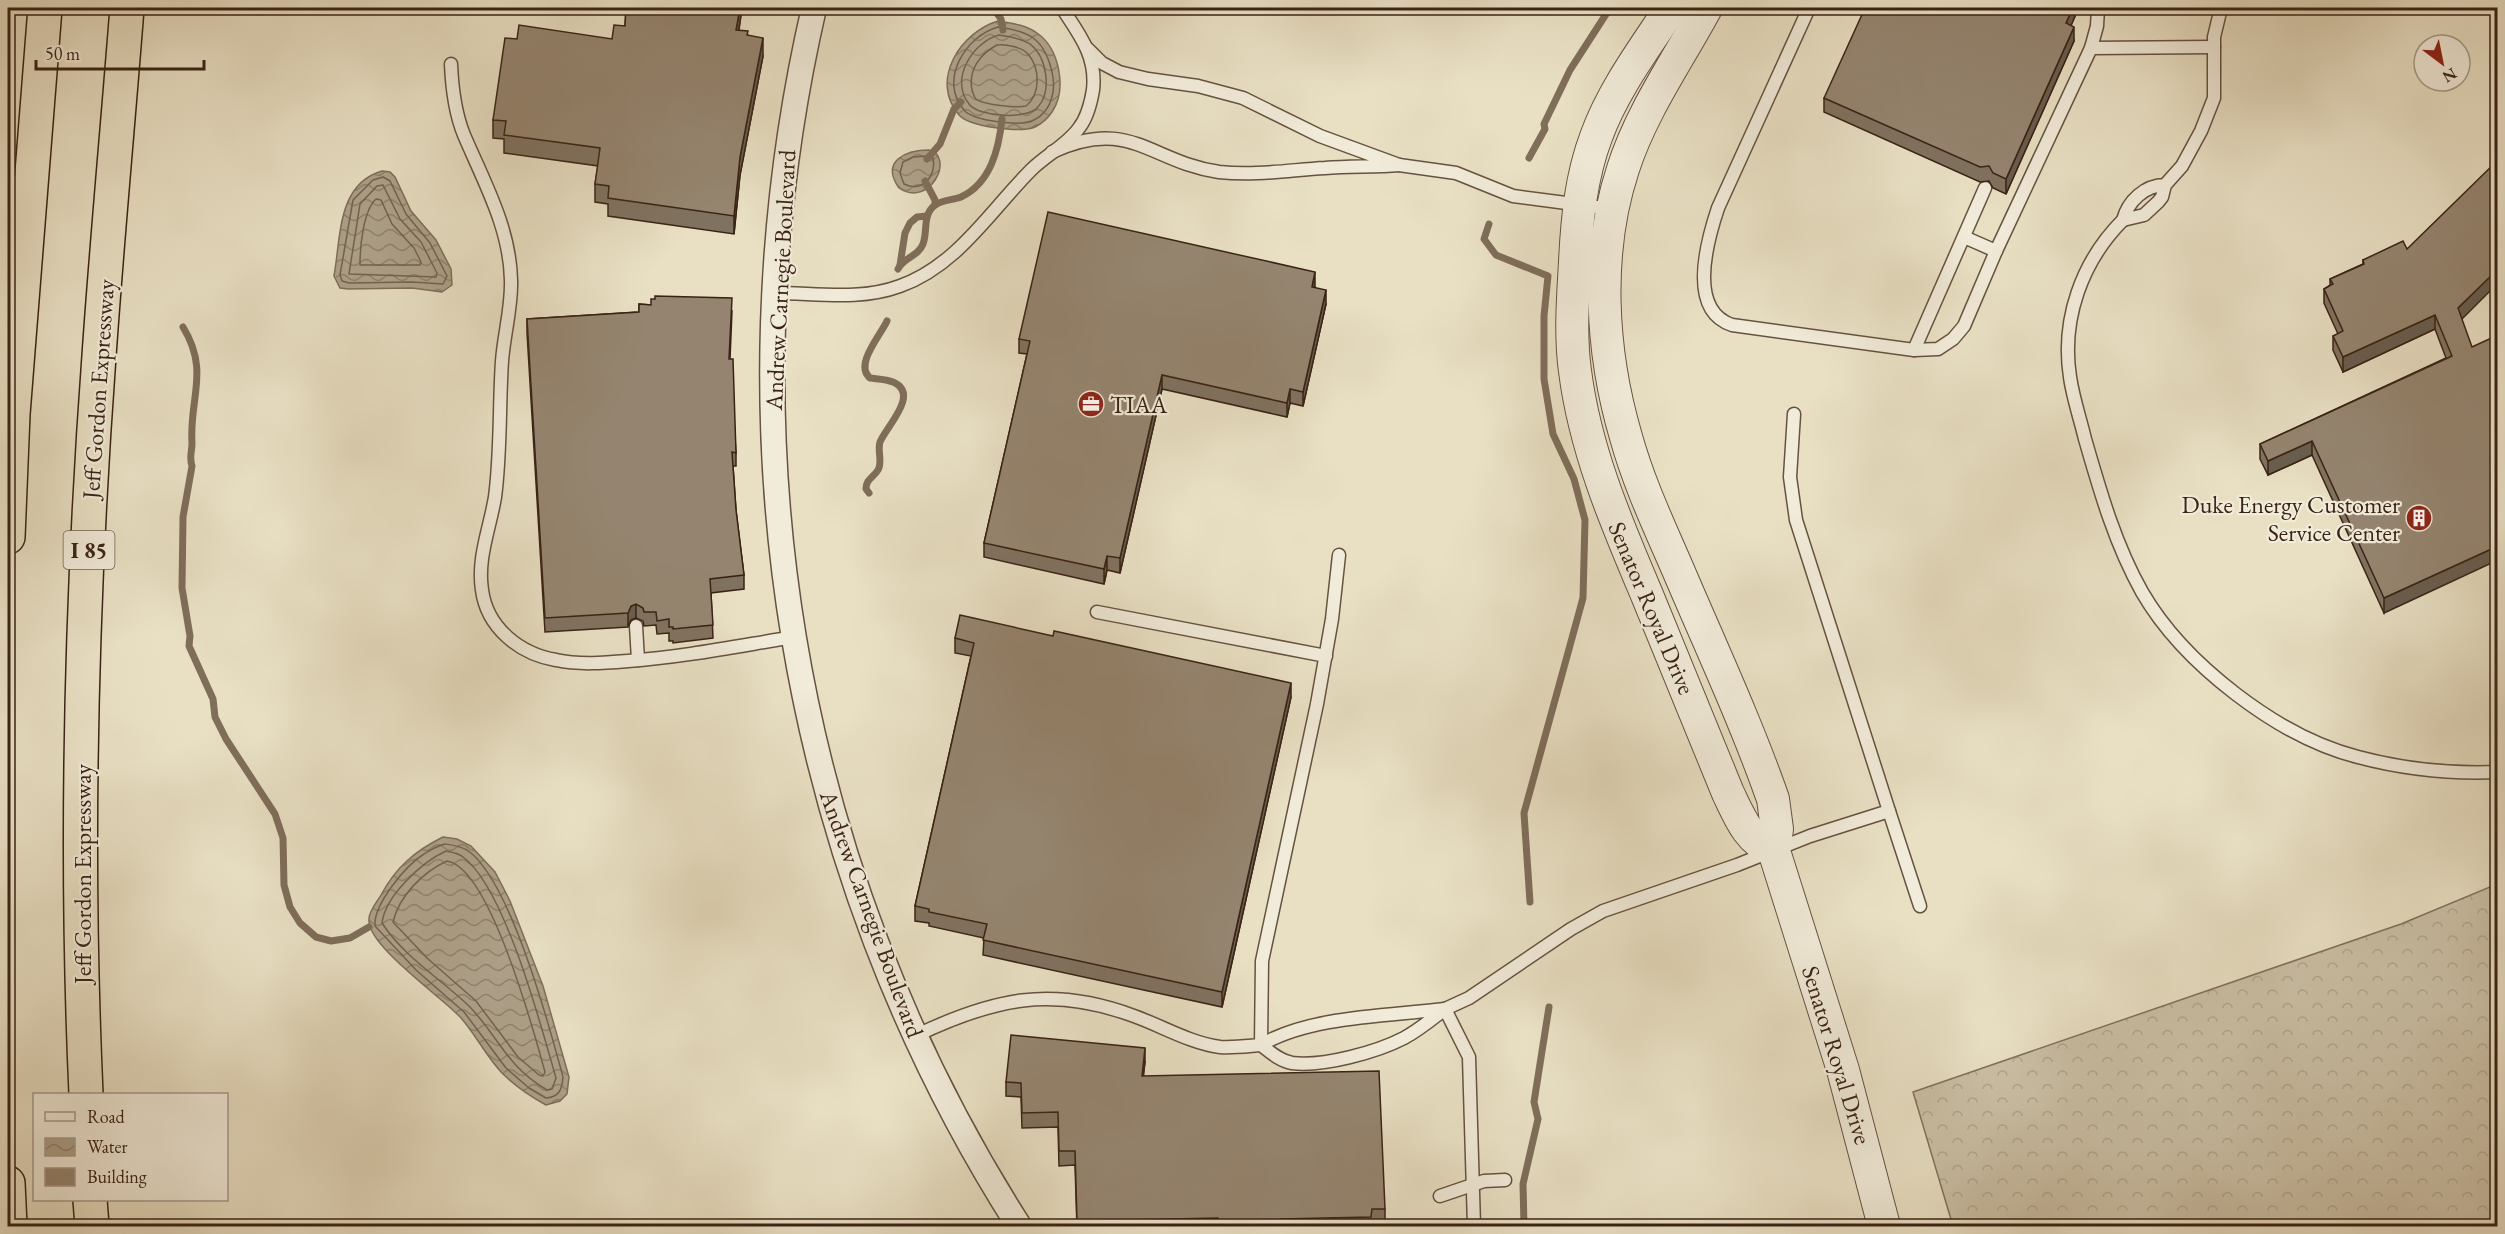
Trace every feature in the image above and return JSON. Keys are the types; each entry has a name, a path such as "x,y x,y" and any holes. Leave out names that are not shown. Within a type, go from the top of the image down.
{"highway":[{"path":"8,537 13,414 45,8"},
{"name":"Jeff Gordon Expressway","path":"86,1093 81,994 81,854 87,594 98,359 127,8"},
{"path":"8,1183 10,1227"},
{"path":"90,1201 92,1227"}],"street":[{"name":"Andrew Carnegie Boulevard","path":"814,8 789,132 771,351 773,460 784,570 794,637 821,775 886,968 915,1036 965,1137 1019,1227"},
{"name":"Senator Royal Drive","path":"1671,8 1635,62 1608,110 1587,161 1579,205 1573,345 1582,415 1607,499 1744,827 1758,842 1774,851"},
{"name":"Senator Royal Drive","path":"1706,8 1638,132 1624,166 1612,209 1605,284 1611,371 1626,438 1645,491 1773,799 1777,829 1774,851 1846,1080 1884,1227"}],"lane":[{"path":"1062,8 1088,49 1102,63 1119,72 1148,79 1198,86 1243,98 1320,136 1399,165"},
{"path":"1809,8 1718,208 1710,239 1704,290 1711,309 1717,317 1732,326 1914,350 1938,349 1964,326 1996,251 2091,48 2097,26 2098,8"},
{"path":"2221,8 2215,25 2215,84 2209,113 2189,154 2165,185 2147,189 2132,201 2123,220 2105,240 2082,280 2072,312 2068,357 2075,400 2109,519 2135,578 2157,614 2178,640 2220,680 2268,715 2320,744 2358,758 2437,771 2498,772"},
{"path":"2091,48 2214,47"},
{"path":"774,293 872,294 899,287 924,276 953,254 1029,172 1075,134 1086,115 1092,92 1094,74 1088,49"},
{"path":"451,64 452,87 458,114 464,134 498,211 507,246 512,280 502,364 495,497 480,573 484,602 495,624 523,649 539,656 574,662 666,658 794,637"},
{"path":"1052,152 1074,143 1110,139 1145,145 1182,162 1219,172 1251,174 1399,165 1456,173 1513,196 1612,209"},
{"path":"1914,350 1985,188"},
{"path":"1964,237 1996,251"},
{"path":"1794,414 1790,477 1796,520 1920,906"},
{"path":"1261,1045 1262,961 1326,656 1339,555"},
{"path":"1097,612 1326,656"},
{"path":"636,626 638,660"},
{"path":"1261,1045 1273,1055 1292,1063 1330,1060 1391,1044 1407,1037 1445,1008 1478,992 1571,929 1603,911 1774,851 1810,836 1889,811"},
{"path":"915,1036 990,1005 1032,999 1075,1000 1112,1008 1214,1045 1261,1045 1279,1035 1302,1028 1359,1018 1445,1008"},
{"path":"1445,1008 1469,1057 1474,1227"},
{"path":"1440,1196 1484,1181 1505,1180"}],"green space":[{"path":"2497,884 2497,1226 1953,1226 1913,1092 2401,924"}],"water":[{"path":"998,21 1033,30 1045,40 1056,59 1060,82 1057,103 1042,123 1035,127 1007,129 973,123 959,115 951,101 947,87 948,73 953,59 972,35"},
{"path":"929,150 937,155 940,162 935,180 920,192 910,193 899,188 892,171 894,164 904,155"},
{"path":"382,171 390,172 395,177 411,211 436,240 451,269 452,285 442,292 412,288 340,288 334,276 340,229 349,200 356,187 367,178"},
{"path":"443,837 457,839 471,846 495,872 510,901 543,986 569,1077 567,1094 560,1101 546,1105 507,1078 461,1018 407,971 380,943 371,930 370,913 393,876 415,854"}],"building":[{"path":"626,8 740,8 736,30 748,31 747,35 763,38 740,157 734,216 608,198 609,186 595,184 600,148 504,135 506,121 493,120 505,38 517,39 519,25 612,39 614,25 625,26"},
{"path":"1865,8 2027,8 2036,12 2038,8 2073,8 2066,23 2074,27 2006,179 1993,173 1989,166 1980,167 1824,98"},
{"path":"2498,160 2498,269 2458,308 2472,347 2498,335 2498,546 2384,598 2312,441 2268,461 2260,444 2452,356 2435,315 2343,357 2333,336 2343,331 2324,289 2333,284 2330,279 2364,264 2363,260 2403,241 2407,249"},
{"name":"TIAA","path":"1048,212 1315,272 1312,287 1326,290 1303,392 1290,389 1287,403 1162,375 1120,558 1107,556 1104,569 984,543 1030,341 1019,339"},
{"path":"655,296 732,298 729,359 733,359 736,453 732,452 744,575 710,579 713,625 673,629 669,627 669,619 657,621 656,612 644,612 643,608 636,604 631,606 628,613 545,618 527,319 639,312 639,304 651,305 651,299 655,299"},
{"path":"960,615 1053,636 1054,631 1291,683 1222,992 983,940 987,924 929,912 929,909 915,906 974,643 955,638"},
{"path":"1011,1035 1145,1048 1142,1076 1379,1071 1385,1209 1372,1209 1371,1217 1280,1219 1280,1227 1221,1227 1218,1218 1077,1221 1075,1151 1059,1151 1058,1112 1022,1113 1021,1083 1006,1082"}],"waterway":[{"path":"993,8 1001,19 1003,30"},
{"path":"1529,158 1545,129 1544,124 1570,70 1610,8"},
{"path":"927,159 940,144 954,109 961,102"},
{"path":"898,269 921,248 928,213 931,209 938,203 961,197 980,183 996,153 1002,119"},
{"path":"925,181 935,200 935,205"},
{"path":"900,265 905,233 910,223 917,217 927,216"},
{"path":"1489,224 1484,239 1496,255 1548,276 1544,316 1544,379 1553,434 1574,479 1585,520 1583,598 1524,813 1530,902"},
{"path":"869,493 866,489 867,483 879,467 880,442 903,403 901,387 893,382 870,378 866,372 865,366 870,350 887,321"},
{"path":"183,327 191,343 197,371 192,427 192,466 183,517 182,588 190,636 189,646 213,699 215,717 226,739 275,814 283,838 284,885 290,907 300,923 316,937 331,941 350,938 369,927"},
{"path":"1524,1226 1523,1184 1538,1119 1534,1102 1549,1007"}],"place":[{"name":"TIAA","path":"1091,404"},
{"name":"Duke Energy Customer Service Center","path":"2419,518"}]}
